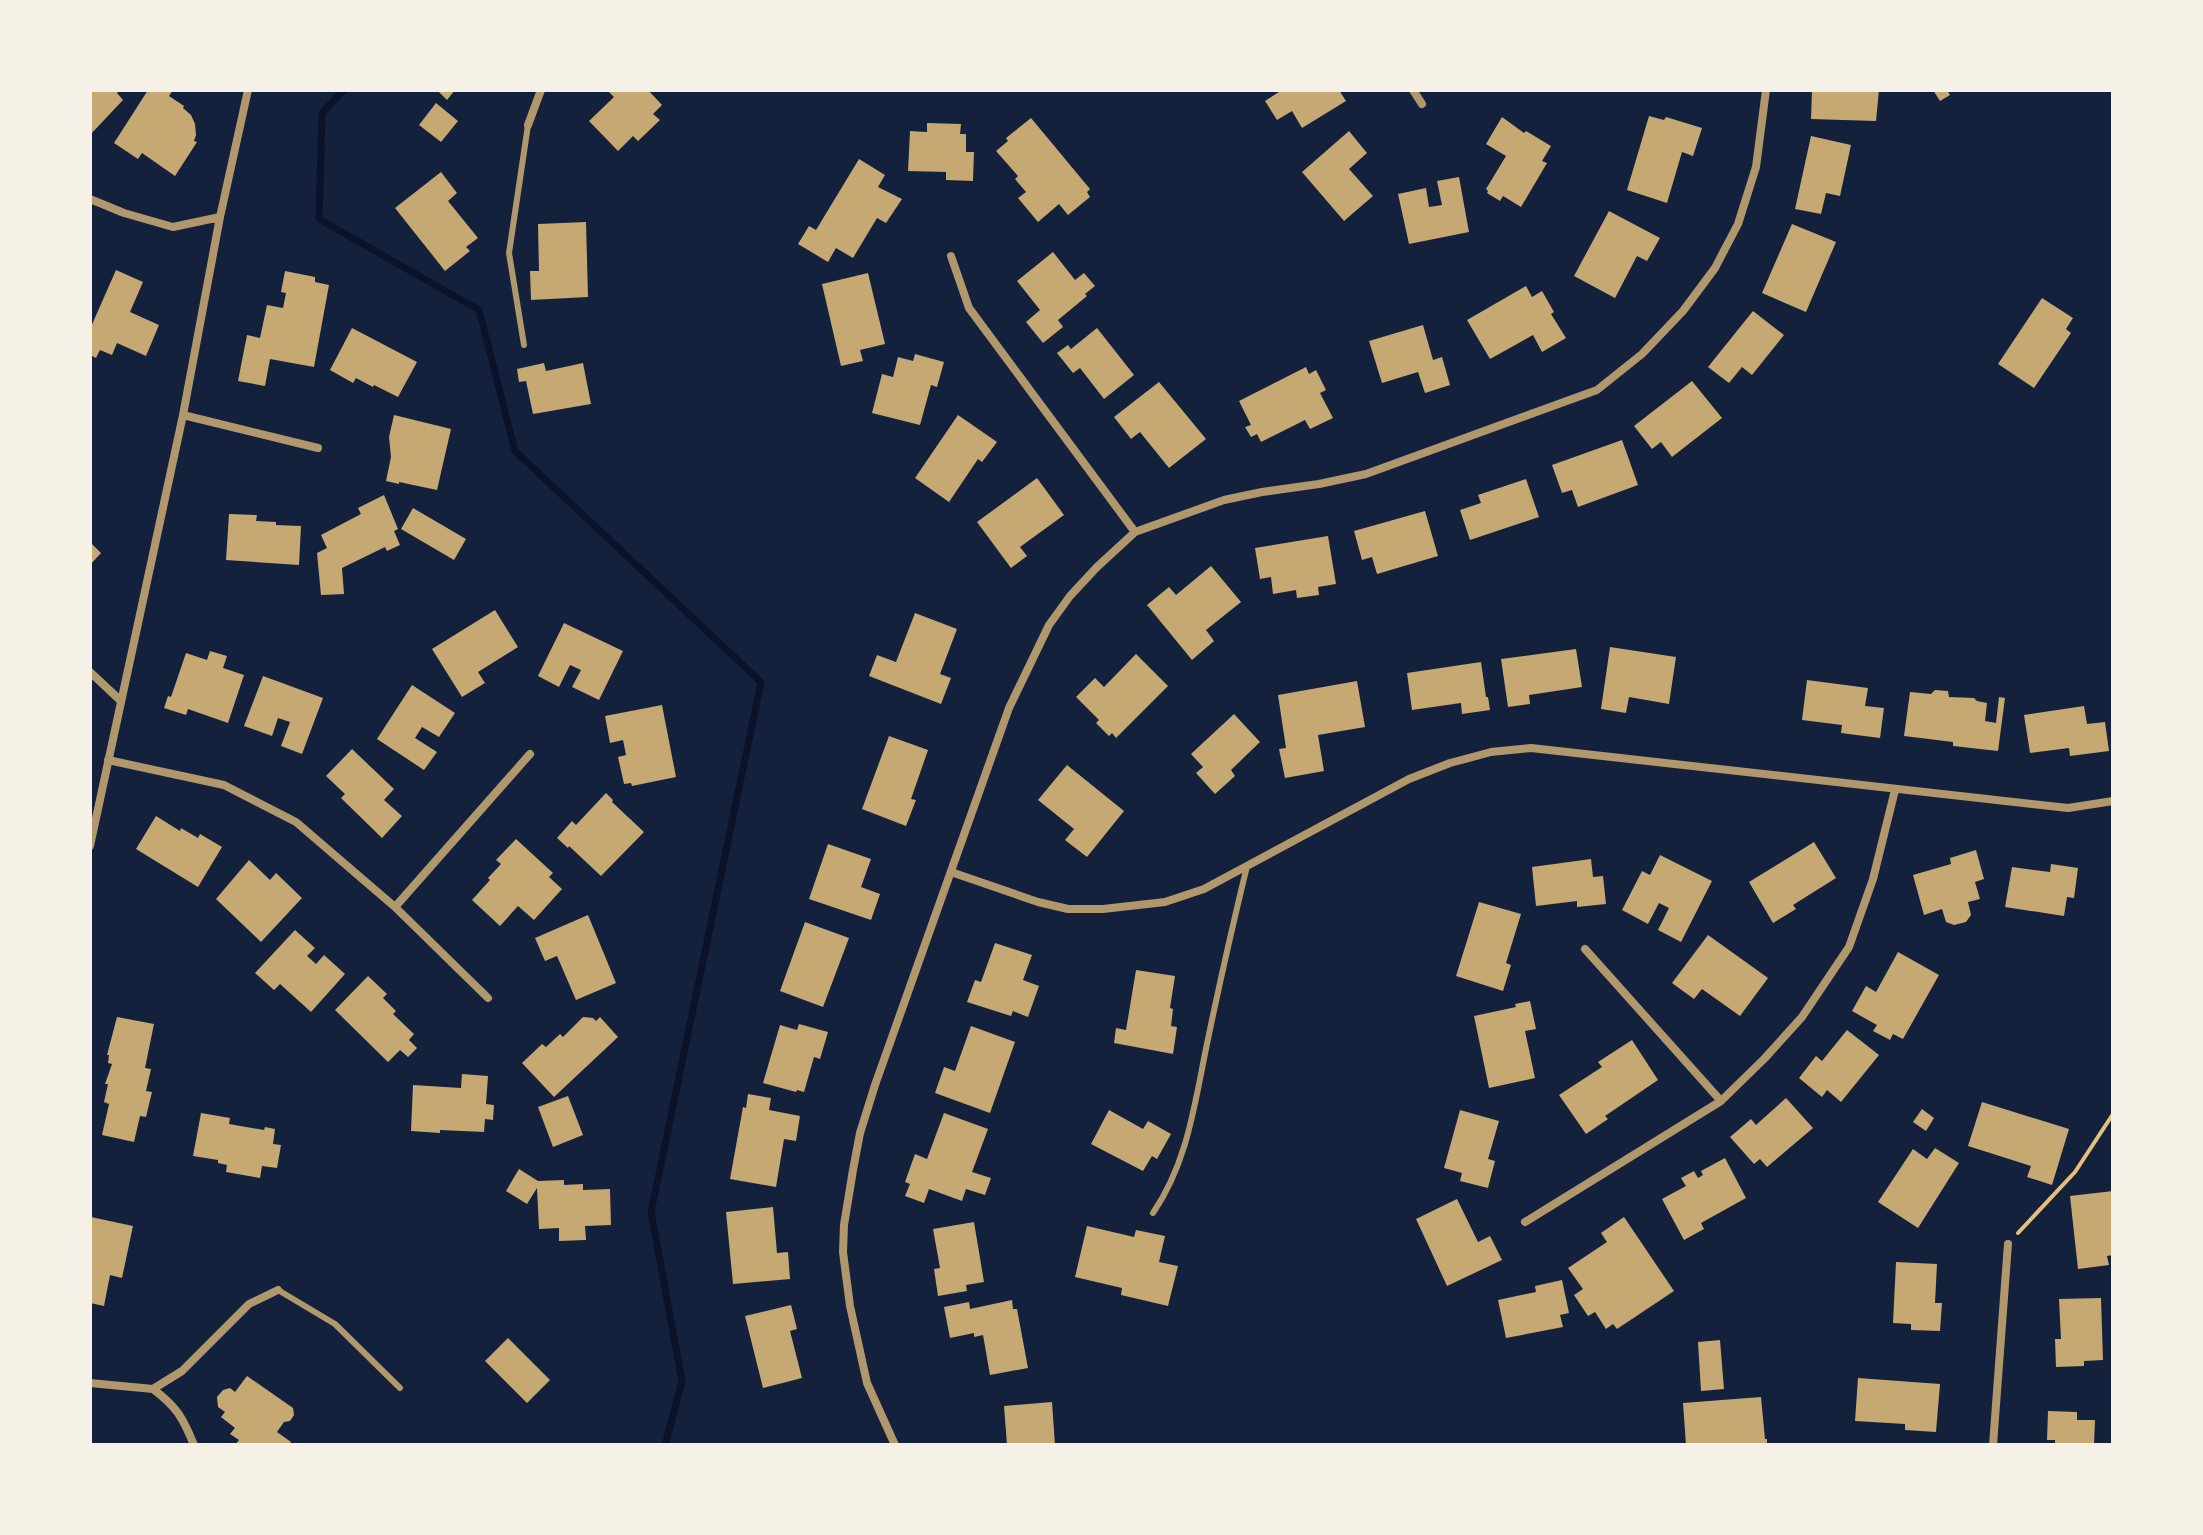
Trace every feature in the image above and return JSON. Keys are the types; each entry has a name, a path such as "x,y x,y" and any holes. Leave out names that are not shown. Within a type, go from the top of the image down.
{"street":[{"path":"90,846 183,415 220,217 248,90"},
{"path":"528,125 541,90"},
{"path":"1413,90 1422,104"},
{"path":"895,1445 867,1383 845,1277 844,1225 860,1133 1009,708 1049,625 1079,586 1135,532 1224,500 1366,474 1597,390 1642,354 1683,311 1715,268 1738,224 1756,167 1766,90"},
{"path":"90,199 173,227 220,217"},
{"path":"951,256 969,308 1135,532"},
{"path":"183,415 318,448"},
{"path":"90,672 121,701"},
{"path":"951,872 1068,909 1165,902 1204,889 1409,779 1491,752 1531,748 2068,808 2113,801"},
{"path":"395,907 530,754"},
{"path":"108,760 224,785 296,822 395,907 488,998"},
{"path":"1525,1222 1721,1101 1802,1017 1849,947 1873,879 1895,790"},
{"path":"1585,949 1721,1101"},
{"path":"1993,1445 2008,1244"},
{"path":"153,1389 182,1371 249,1304 278,1290"},
{"path":"90,1383 153,1389 172,1404 184,1419 194,1445"}],"lane":[{"path":"524,345 509,253 528,125"},
{"path":"1153,1213 1167,1193 1182,1158 1247,866"},
{"path":"278,1290 335,1324 400,1388"}],"path":[{"path":"2008,1244 2075,1172 2113,1114"}],"building":[{"path":"90,90 120,90 117,93 123,100 90,135"},
{"path":"148,90 173,90 169,96 184,106 195,124 194,141 197,142 175,176 142,153 138,159 114,143"},
{"path":"437,90 455,90 447,100"},
{"path":"607,90 648,90 662,105 653,114 660,120 638,141 633,136 618,151 589,121 614,97"},
{"path":"1282,90 1339,90 1346,101 1302,128 1292,111 1277,120 1265,101"},
{"path":"1812,90 1879,90 1876,121 1811,119"},
{"path":"1933,90 1947,90 1950,95 1940,101"},
{"path":"436,103 458,121 441,142 419,125"},
{"path":"1649,116 1664,120 1666,117 1702,128 1693,156 1682,152 1667,203 1627,190"},
{"path":"1502,117 1524,133 1526,131 1551,146 1542,161 1547,163 1521,207 1503,196 1500,201 1486,189 1506,156 1486,144"},
{"path":"1031,118 1090,189 1087,192 1090,197 1068,215 1059,204 1038,222 1018,198 1026,192 1015,179 1018,176 996,151 1008,141 1006,138"},
{"path":"927,123 961,124 960,134 966,134 966,152 974,152 973,181 946,180 946,172 908,171 910,131 927,132"},
{"path":"1349,131 1367,153 1349,169 1373,196 1344,221 1302,172"},
{"path":"1811,136 1851,145 1840,196 1826,193 1821,214 1795,209"},
{"path":"859,159 885,175 878,187 902,199 886,223 877,218 853,258 836,248 828,262 798,244 809,226 816,230"},
{"path":"441,172 457,193 448,201 478,238 466,247 470,251 445,271 395,208"},
{"path":"1459,177 1469,232 1409,244 1398,194 1426,188 1429,207 1442,205 1437,181"},
{"path":"1609,211 1660,238 1647,261 1637,256 1615,298 1574,276"},
{"path":"586,222 588,297 531,300 530,271 539,271 538,224"},
{"path":"1792,224 1836,242 1806,312 1762,293"},
{"path":"1053,252 1075,280 1084,273 1095,286 1058,320 1063,327 1043,343 1026,322 1040,310 1017,281"},
{"path":"116,270 143,282 130,312 159,325 146,356 117,343 112,355 100,350 96,358 90,355 90,329"},
{"path":"285,271 315,277 315,282 329,285 314,367 270,359 265,386 238,381 247,335 260,338 267,305 283,308 286,293 281,292"},
{"path":"868,273 885,344 860,350 863,361 841,366 822,284"},
{"path":"1526,286 1532,297 1542,291 1554,312 1551,314 1566,338 1542,352 1533,335 1490,359 1467,320"},
{"path":"2042,298 2073,318 2066,329 2071,333 2034,388 1998,364"},
{"path":"1753,311 1784,335 1752,375 1742,367 1729,383 1708,367"},
{"path":"1423,325 1433,360 1442,357 1450,385 1425,393 1418,372 1382,383 1369,341"},
{"path":"352,328 417,362 398,397 356,378 353,383 330,370"},
{"path":"1097,328 1134,375 1104,399 1080,368 1073,373 1057,353 1068,345 1071,349"},
{"path":"915,354 944,362 937,387 931,385 920,425 872,413 882,374 893,377 898,357 913,361"},
{"path":"544,363 546,371 583,363 591,404 533,414 526,381 519,382 517,369"},
{"path":"1306,367 1309,374 1316,370 1326,390 1320,393 1333,418 1310,429 1305,420 1261,442 1257,434 1251,437 1245,427 1251,425 1239,401"},
{"path":"1692,381 1722,418 1672,457 1661,442 1652,449 1634,426"},
{"path":"1159,382 1206,439 1169,468 1140,432 1131,439 1114,417"},
{"path":"394,415 451,429 437,490 386,481"},
{"path":"958,415 997,442 982,462 978,459 949,502 915,478"},
{"path":"1622,440 1638,485 1578,507 1572,490 1562,493 1552,465"},
{"path":"1037,478 1064,515 1020,547 1027,556 1011,568 977,522"},
{"path":"1526,479 1539,517 1470,540 1460,510 1481,503 1478,495"},
{"path":"384,495 398,529 394,531 400,545 387,551 385,547 342,568 344,594 321,595 317,553 327,548 321,535 361,514 358,508"},
{"path":"413,508 466,539 454,560 401,529"},
{"path":"1425,511 1438,556 1377,574 1372,557 1362,560 1354,531"},
{"path":"229,514 257,515 256,521 301,526 299,565 226,560"},
{"path":"1328,536 1336,584 1318,587 1319,595 1297,598 1296,590 1273,594 1271,577 1260,579 1255,548"},
{"path":"90,542 101,553 90,565"},
{"path":"1211,566 1241,602 1206,630 1214,641 1192,660 1147,605 1169,587 1176,595"},
{"path":"495,610 518,647 478,672 485,683 462,697 432,649"},
{"path":"915,613 957,629 940,674 951,678 941,704 869,676 877,655 896,662"},
{"path":"564,623 623,651 599,700 572,687 581,670 570,665 559,687 538,676"},
{"path":"1610,647 1676,657 1669,704 1629,697 1626,713 1601,709"},
{"path":"1576,649 1582,687 1529,695 1530,704 1508,707 1501,659"},
{"path":"210,651 227,656 223,668 244,675 228,723 188,709 186,715 164,708 168,696 171,697 186,653 207,660"},
{"path":"1136,654 1168,686 1116,738 1112,733 1109,736 1096,723 1099,720 1076,697 1095,678 1104,687"},
{"path":"1481,662 1490,710 1462,714 1461,703 1412,710 1407,673"},
{"path":"263,676 323,698 302,754 281,746 290,722 278,718 272,736 244,726"},
{"path":"1807,680 1868,688 1865,706 1884,708 1880,738 1841,733 1842,725 1802,720"},
{"path":"1357,681 1365,727 1318,735 1324,771 1285,778 1279,749 1286,748 1278,695"},
{"path":"412,685 455,713 439,737 422,727 415,738 437,752 424,770 377,739"},
{"path":"1935,690 1948,691 1949,697 1974,698 1987,703 1985,721 1996,723 1999,697 2005,698 1998,751 1904,736 1910,692 1931,694"},
{"path":"662,705 676,777 632,786 631,783 624,784 618,757 626,755 623,740 610,743 605,716"},
{"path":"2084,706 2087,724 2105,722 2109,751 2070,756 2069,748 2030,753 2024,715"},
{"path":"1234,714 1260,742 1231,770 1235,776 1215,794 1196,773 1203,767 1191,754"},
{"path":"889,736 928,750 911,799 916,800 906,826 862,809"},
{"path":"352,749 394,789 384,800 402,816 382,838 341,798 345,794 326,776"},
{"path":"1067,765 1124,811 1087,857 1065,840 1074,829 1038,800"},
{"path":"606,793 644,832 601,876 557,838 572,821 576,825"},
{"path":"156,816 180,831 181,828 198,838 200,834 222,847 198,887 136,849"},
{"path":"516,839 553,873 549,877 562,889 534,920 518,906 500,926 472,900 501,864 496,860"},
{"path":"1814,842 1836,878 1793,905 1796,909 1773,923 1749,882"},
{"path":"828,844 871,859 861,887 880,894 871,920 809,899"},
{"path":"1976,850 1984,879 1975,882 1980,899 1968,902 1971,915 1966,922 1954,925 1946,922 1942,909 1924,915 1913,875 1951,864 1950,858"},
{"path":"1660,855 1712,881 1681,942 1658,930 1669,908 1659,903 1648,924 1622,910 1642,871 1650,875"},
{"path":"1591,859 1593,877 1603,876 1606,904 1577,907 1577,901 1536,906 1532,867"},
{"path":"249,860 270,880 276,873 302,898 261,942 216,899"},
{"path":"2051,864 2078,868 2074,898 2067,897 2064,916 2005,907 2012,867 2050,872"},
{"path":"1479,902 1521,914 1506,963 1511,965 1503,991 1456,976"},
{"path":"588,915 616,983 576,1000 557,956 545,961 535,938"},
{"path":"805,922 849,938 823,1007 780,991"},
{"path":"295,930 315,948 307,956 316,964 324,955 345,974 311,1012 280,984 274,990 255,973"},
{"path":"1708,935 1768,978 1740,1016 1702,989 1694,999 1672,983"},
{"path":"995,943 1032,955 1023,980 1039,986 1028,1017 1013,1011 1011,1016 967,1002 975,980 981,982"},
{"path":"1898,952 1939,975 1903,1039 1893,1034 1890,1040 1873,1031 1877,1025 1852,1011 1866,986 1876,992"},
{"path":"1136,970 1175,976 1170,1008 1173,1009 1171,1026 1177,1027 1173,1054 1114,1043 1116,1028 1126,1030"},
{"path":"368,976 387,994 383,998 396,1011 393,1014 414,1034 409,1040 417,1048 408,1057 400,1050 388,1062 335,1010"},
{"path":"1530,1001 1536,1029 1525,1031 1535,1078 1489,1088 1474,1016"},
{"path":"117,1017 154,1024 145,1068 151,1069 146,1091 152,1092 146,1117 140,1116 134,1142 102,1135 109,1104 104,1102 108,1084 105,1084 112,1064 108,1063 107,1055"},
{"path":"583,1017 596,1021 600,1017 618,1037 554,1097 522,1063 542,1044 546,1047 560,1034 563,1037"},
{"path":"799,1024 828,1032 820,1059 814,1057 804,1092 763,1083 780,1025 797,1030"},
{"path":"971,1026 1015,1042 990,1113 935,1093 944,1067 955,1071"},
{"path":"1847,1030 1879,1055 1841,1102 1827,1090 1822,1097 1799,1078 1816,1056 1822,1061"},
{"path":"1632,1040 1658,1080 1605,1116 1608,1119 1586,1134 1559,1095 1602,1067 1598,1062"},
{"path":"462,1074 488,1076 486,1104 494,1105 493,1120 485,1119 484,1132 411,1131 413,1085 461,1088"},
{"path":"748,1094 771,1098 769,1110 800,1116 796,1141 784,1139 776,1187 730,1179"},
{"path":"568,1096 583,1135 553,1147 538,1107"},
{"path":"1786,1098 1813,1128 1767,1167 1760,1159 1754,1164 1730,1137 1751,1119 1756,1125"},
{"path":"1982,1102 2069,1129 2052,1185 2027,1177 2031,1166 1968,1146"},
{"path":"1922,1109 1934,1118 1926,1131 1913,1122"},
{"path":"1109,1110 1143,1129 1148,1121 1171,1134 1157,1159 1152,1156 1143,1171 1091,1144"},
{"path":"1460,1110 1499,1121 1488,1159 1495,1161 1488,1188 1460,1181 1462,1173 1444,1168"},
{"path":"201,1113 230,1118 229,1124 275,1129 273,1144 281,1145 277,1168 262,1166 260,1178 226,1172 227,1165 218,1163 218,1160 193,1156"},
{"path":"944,1113 988,1129 972,1172 991,1178 985,1195 966,1189 962,1201 929,1189 924,1203 905,1196 910,1184 905,1182 915,1154 927,1159"},
{"path":"1935,1148 1959,1163 1918,1228 1878,1202 1913,1149 1927,1159"},
{"path":"1725,1158 1746,1198 1701,1223 1704,1229 1684,1240 1662,1199 1686,1186 1681,1178 1694,1171 1698,1178 1703,1175 1701,1171"},
{"path":"519,1169 538,1181 564,1180 564,1185 583,1184 583,1190 610,1189 611,1225 585,1226 586,1240 559,1241 559,1228 539,1229 537,1188 527,1204 506,1191"},
{"path":"2113,1191 2113,1255 2107,1256 2109,1265 2078,1269 2070,1196"},
{"path":"1457,1199 1478,1242 1490,1236 1502,1260 1447,1286 1416,1219"},
{"path":"773,1207 777,1253 788,1252 790,1279 733,1284 726,1212"},
{"path":"91,1217 133,1226 122,1278 110,1275 104,1306 90,1303"},
{"path":"1624,1217 1674,1291 1617,1329 1613,1324 1606,1329 1595,1312 1588,1316 1574,1295 1583,1289 1568,1268 1607,1242 1601,1233"},
{"path":"974,1222 984,1282 966,1285 967,1291 938,1296 934,1269 940,1268 933,1229"},
{"path":"1087,1226 1134,1237 1136,1230 1165,1236 1159,1262 1178,1266 1168,1306 1121,1295 1122,1288 1075,1277"},
{"path":"1896,1262 1937,1264 1935,1303 1942,1303 1940,1331 1911,1330 1911,1324 1893,1323"},
{"path":"1562,1280 1569,1313 1560,1315 1563,1327 1506,1338 1498,1300 1536,1292 1535,1286"},
{"path":"2101,1298 2103,1360 2084,1361 2084,1366 2056,1367 2055,1339 2061,1339 2059,1299"},
{"path":"1012,1300 1013,1309 1017,1309 1028,1368 990,1375 983,1335 974,1337 974,1333 950,1338 944,1307 969,1302 970,1309"},
{"path":"791,1305 797,1329 790,1331 802,1378 763,1388 745,1316"},
{"path":"508,1338 550,1380 527,1403 485,1361"},
{"path":"1720,1340 1724,1389 1701,1391 1698,1342"},
{"path":"247,1376 293,1408 294,1415 290,1421 284,1422 277,1432 291,1442 289,1445 235,1445 239,1440 230,1434 235,1428 221,1417 225,1412 218,1407 217,1397 230,1388 235,1392"},
{"path":"1858,1378 1940,1384 1936,1432 1905,1430 1905,1424 1855,1421"},
{"path":"1761,1397 1767,1445 1686,1445 1683,1403"},
{"path":"1052,1402 1055,1445 1007,1445 1004,1406"},
{"path":"2048,1411 2077,1412 2077,1420 2095,1420 2094,1445 2055,1445 2055,1440 2047,1440"}],"waterway":[{"path":"344,90 322,113 319,219 479,310 515,451 761,682 651,1212 682,1381 665,1445"}]}
